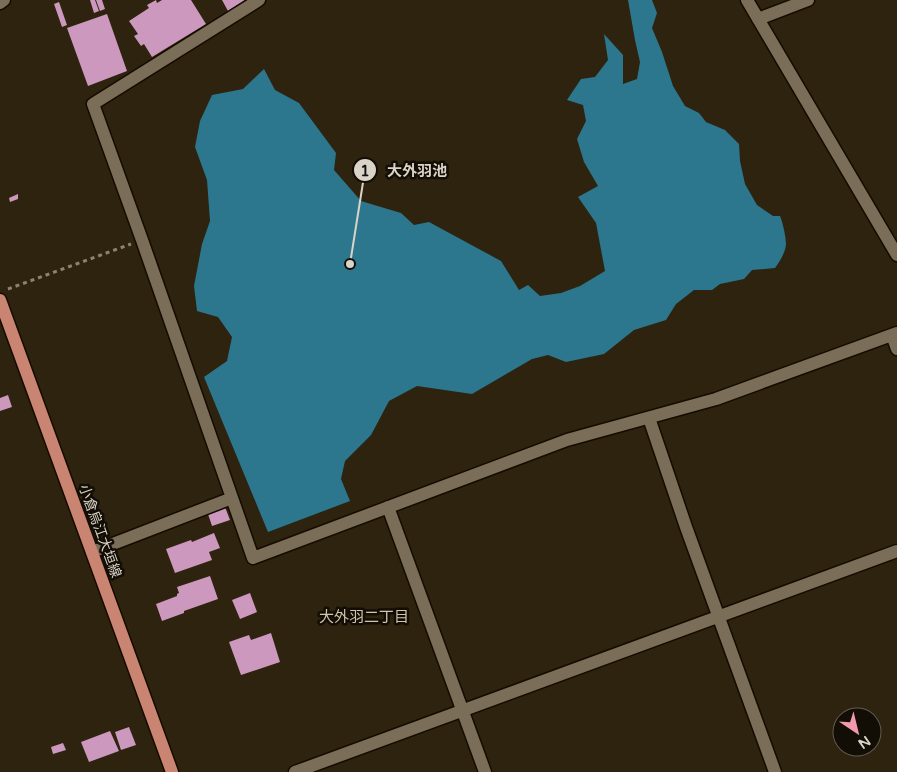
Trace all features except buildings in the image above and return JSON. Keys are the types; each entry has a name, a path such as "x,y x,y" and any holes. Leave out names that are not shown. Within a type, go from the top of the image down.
{"main road":[{"name":"小倉烏江大垣線","path":"0,300 172,772"}],"street":[{"path":"0,3 4,0"},
{"path":"259,0 92,104 142,240 253,558 567,440 716,399 894,334 897,349"},
{"path":"747,0 897,255"},
{"path":"758,19 808,0"},
{"path":"649,418 775,772"},
{"path":"92,552 232,498"},
{"path":"388,507 485,772"},
{"path":"295,772 897,551"}],"path":[{"path":"0,292 142,240"}],"water":[{"path":"628,0 652,0 657,13 652,28 673,86 685,106 699,113 706,122 725,130 739,144 740,161 745,184 757,205 773,216 780,216 786,245 775,268 752,270 744,279 720,284 712,290 694,290 676,304 666,320 634,330 604,354 566,362 548,355 532,359 472,394 417,386 389,401 371,435 345,461 341,479 350,501 268,532 204,377 227,361 232,337 218,317 197,311 194,286 202,244 210,221 207,180 195,147 200,121 212,95 243,89 264,69 275,90 299,103 336,153 334,170 361,201 401,213 414,225 429,222 501,261 519,290 528,285 540,296 561,293 580,286 605,271 596,223 578,197 598,186 584,162 577,139 586,121 583,105 567,100 581,79 595,77 608,60 604,34 623,55 623,84 637,79 640,62"}],"place":[{"name":"大外羽池","path":"350,264"}],"district":[{"name":"大外羽二丁目","path":"364,617"}]}
